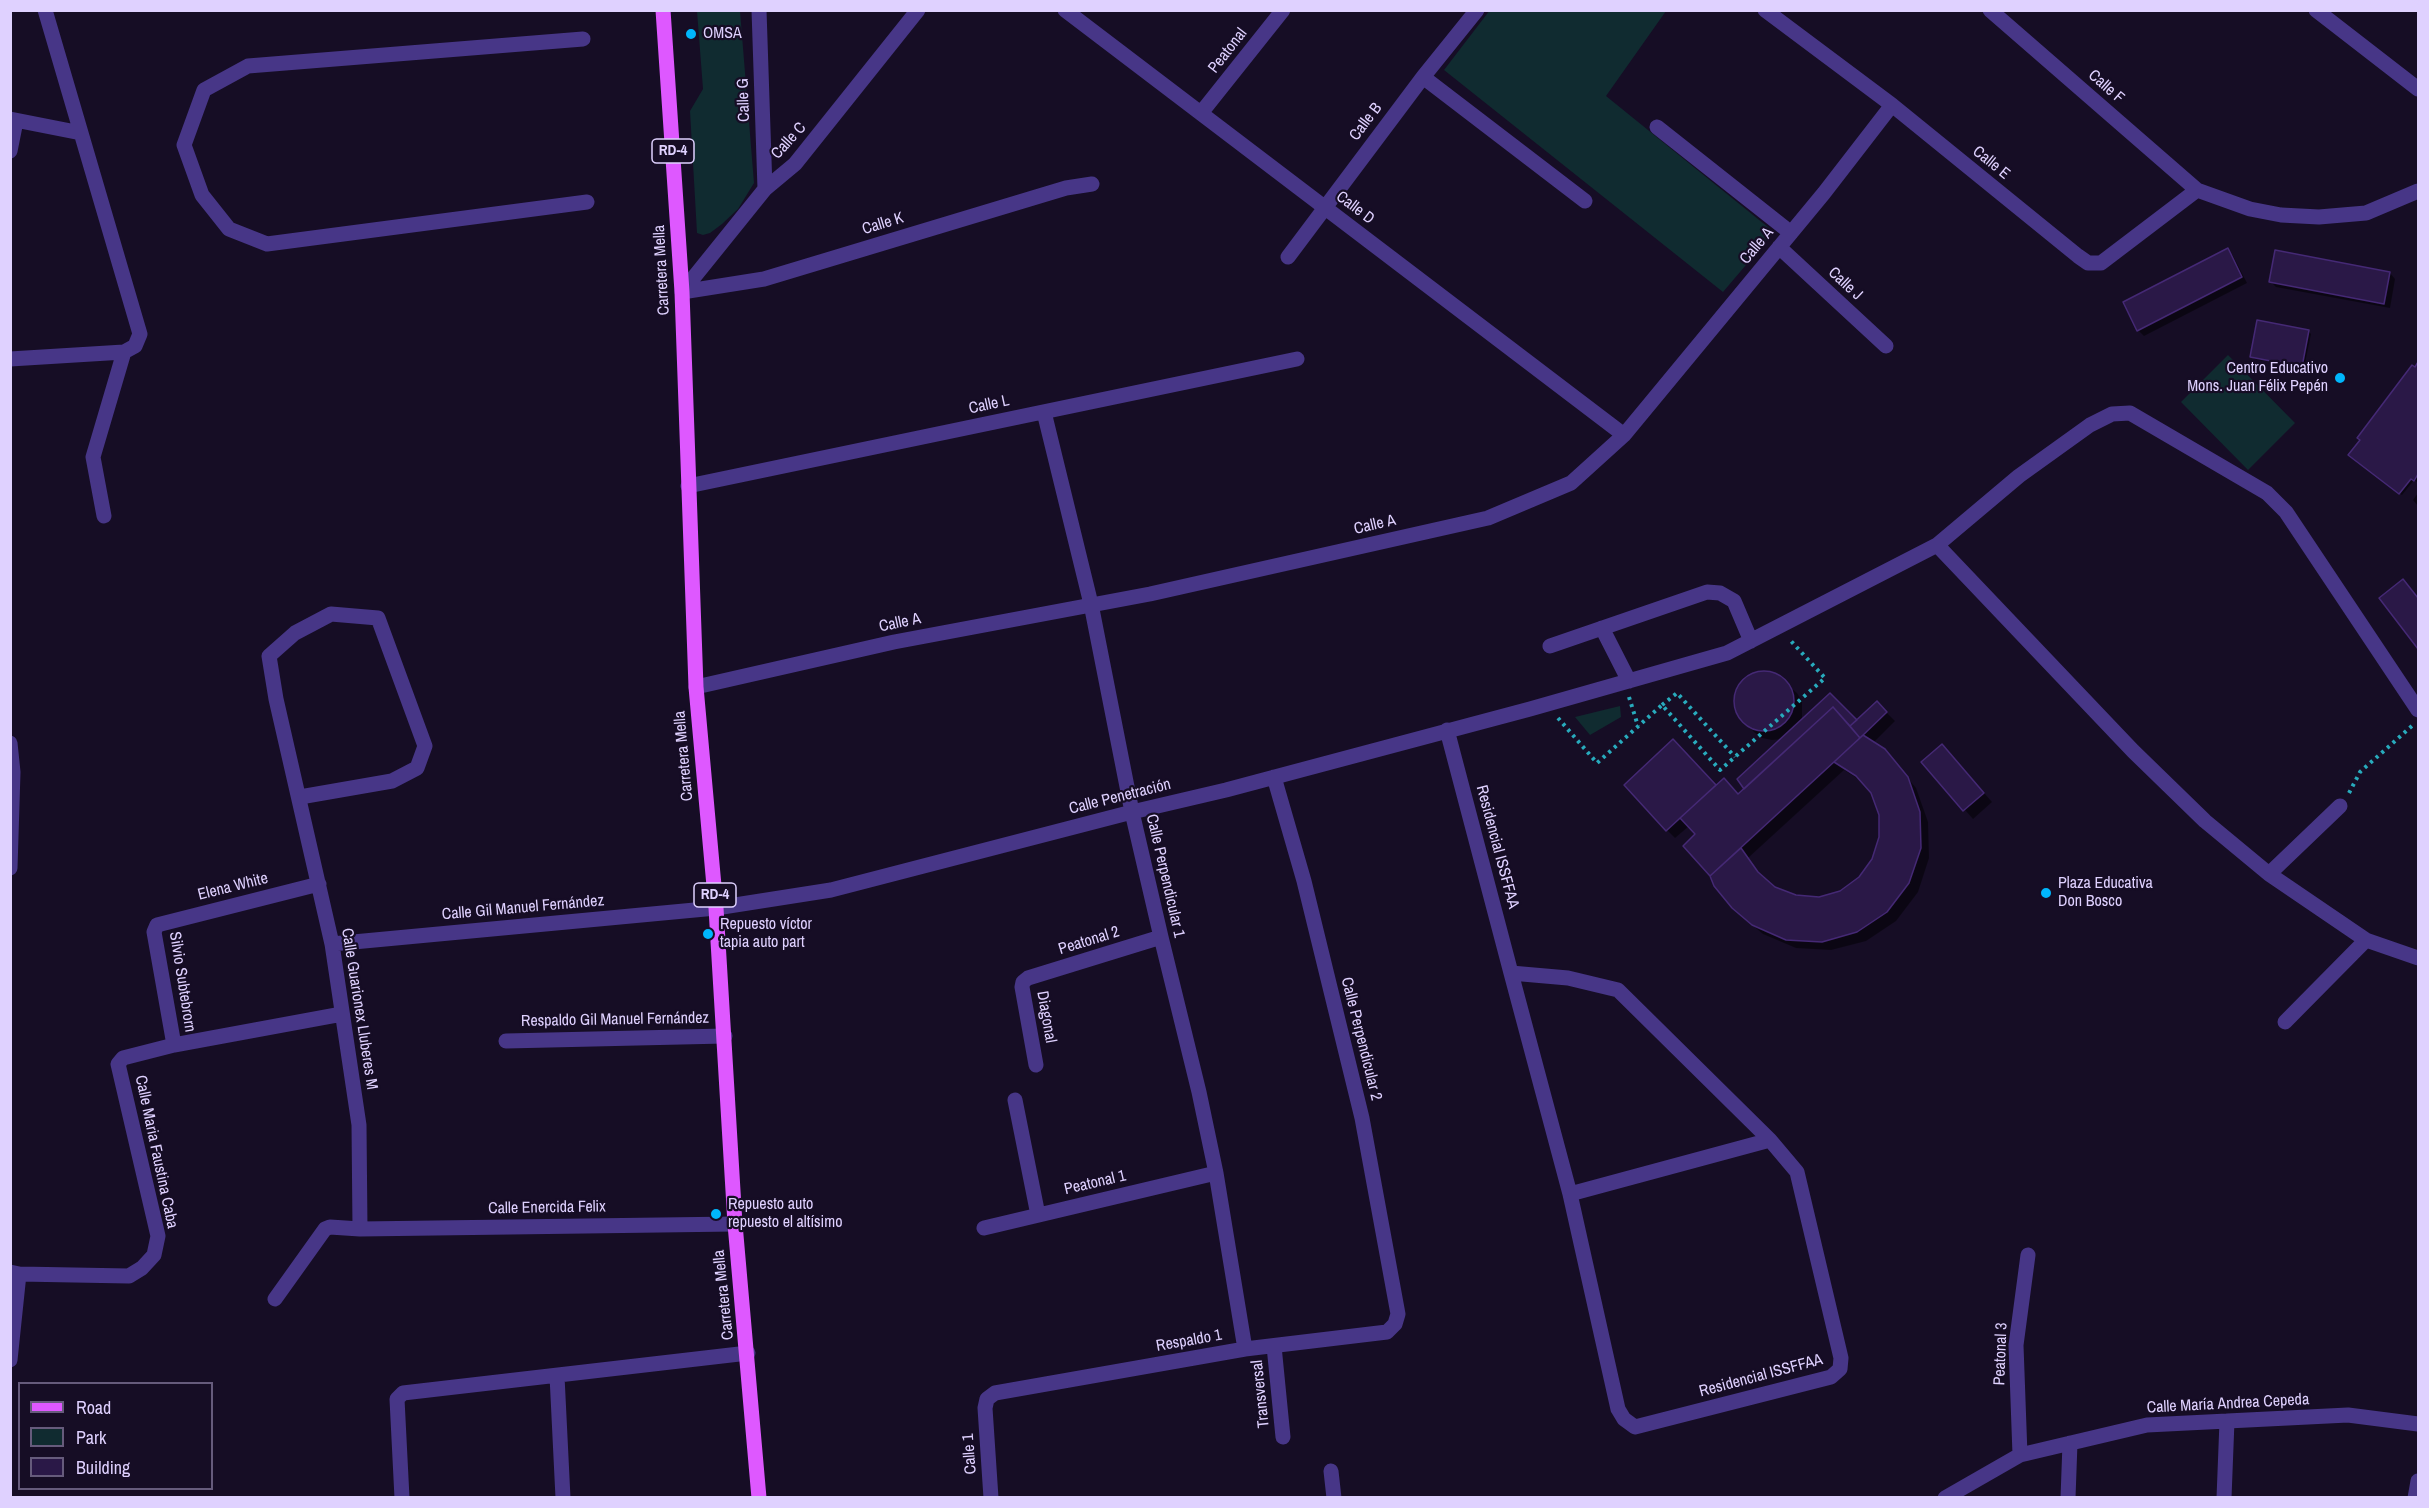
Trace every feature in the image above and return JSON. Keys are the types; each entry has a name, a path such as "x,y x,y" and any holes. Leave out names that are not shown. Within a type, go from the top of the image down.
{"main road":[{"name":"Carretera Mella","path":"663,10 682,292 696,687 716,908 735,1224 759,1497"}],"street":[{"path":"45,10 140,334 129,349 93,457 104,516"},
{"name":"Calle G","path":"759,10 765,189"},
{"name":"Calle C","path":"682,292 765,189 795,164 918,10"},
{"name":"Calle D","path":"1065,10 1624,435"},
{"name":"Peatonal","path":"1201,113 1283,10"},
{"name":"Calle B","path":"1288,257 1423,76 1477,10"},
{"name":"Calle E","path":"1765,10 1892,105 2088,263 2101,263 2197,190"},
{"name":"Calle F","path":"1990,10 2197,190"},
{"path":"2316,10 2418,89"},
{"path":"583,39 248,66 204,90 184,145 202,195 229,229 267,244 587,202"},
{"path":"1423,76 1585,201"},
{"name":"Calle A","path":"696,687 894,642 1162,591 1488,518 1571,483 1624,435 1791,233 1892,105"},
{"path":"10,150 13,120 81,133"},
{"path":"1657,127 1791,233"},
{"name":"Calle K","path":"682,292 764,279 1066,188 1092,184"},
{"path":"2197,190 2250,209 2281,215 2319,217 2366,213 2417,193"},
{"name":"Calle J","path":"1779,247 1886,346"},
{"path":"10,359 129,349"},
{"name":"Calle L","path":"688,486 1297,359"},
{"name":"Calle Perpendicular 1","path":"1044,412 1091,604 1132,812 1199,1092 1216,1173 1245,1349"},
{"name":"Calle Penetración","path":"716,908 831,890 1274,777 1530,709 1727,653 1937,545 2019,476 2090,425 2112,414 2130,413 2267,493 2280,506 2418,710"},
{"path":"1937,545 2133,751 2205,821 2269,874 2366,940 2418,958"},
{"path":"1550,646 1707,592 1720,593 1734,601 1751,641"},
{"name":"Calle Guarionex Lluberes M","path":"300,797 392,781 417,768 425,746 378,618 331,614 295,633 269,656 276,699 332,944 359,1125 360,1229"},
{"path":"1602,628 1626,682"},
{"name":"Residencial ISSFFAA","path":"1447,730 1511,973 1570,1194 1618,1409 1624,1419 1635,1428 1831,1377 1840,1369 1841,1358 1797,1172 1770,1140 1618,990 1568,978 1511,973"},
{"path":"10,743 12,772 10,868"},
{"name":"Calle Perpendicular 2","path":"1274,777 1304,881 1362,1118 1398,1314"},
{"path":"2269,874 2340,806"},
{"name":"Elena White","path":"157,925 319,884"},
{"name":"Calle Gil Manuel Fernández","path":"332,944 716,908"},
{"name":"Silvio Subtebrorn","path":"157,925 154,932 174,1045"},
{"name":"Peatonal 2","path":"1028,978 1161,937"},
{"path":"2285,1022 2366,940"},
{"name":"Diagonal","path":"1028,978 1022,987 1036,1065"},
{"name":"Calle Maria Faustina Caba","path":"15,1273 129,1276 142,1268 154,1255 158,1236 118,1064 123,1058 174,1045 342,1014"},
{"name":"Respaldo Gil Manuel Fernández","path":"506,1041 725,1036"},
{"path":"1015,1100 1038,1215"},
{"path":"1570,1194 1770,1140"},
{"name":"Peatonal 1","path":"984,1228 1216,1173"},
{"name":"Calle Enercida Felix","path":"275,1299 325,1229 335,1226 360,1229 735,1224"},
{"name":"Peatonal 3","path":"2020,1455 2016,1345 2028,1255"},
{"path":"10,1360 15,1273"},
{"name":"Respaldo 1","path":"985,1408 987,1399 995,1393 1245,1349 1387,1332 1395,1324 1398,1314"},
{"name":"Transversal","path":"1274,1346 1283,1437"},
{"path":"402,1497 397,1399 403,1393 748,1353"},
{"path":"558,1376 563,1497"},
{"name":"Calle 1","path":"985,1408 990,1497"},
{"name":"Calle María Andrea Cepeda","path":"1945,1497 2020,1455 2147,1425 2348,1415 2418,1424"},
{"path":"2224,1497 2228,1421"},
{"path":"2068,1497 2070,1443"},
{"path":"1331,1471 1334,1497"},
{"path":"2415,1497 2418,1482"}],"path":[{"path":"1662,705 1720,770 1825,678 1777,627"},
{"path":"1626,682 1638,726"},
{"path":"1546,704 1597,763 1677,693 1735,757"},
{"path":"2340,806 2360,772 2418,721"}],"green space":[{"path":"1490,10 1666,11 1606,96 1774,232 1723,292 1444,70"},
{"path":"697,11 740,11 754,183 738,209 710,233 703,235 697,233 690,111 703,89"},
{"path":"2228,355 2295,423 2248,470 2181,402"},
{"path":"1620,706 1621,717 1590,735 1575,717"}],"building":[{"path":"2228,248 2242,277 2137,331 2123,302"},
{"path":"2275,250 2390,272 2384,304 2269,282"},
{"path":"2257,320 2309,330 2302,367 2250,357"},
{"path":"2418,362 2418,474 2414,481 2411,479 2399,494 2348,455 2360,440 2357,438 2412,365 2415,367"},
{"path":"2403,579 2418,598 2418,649 2379,598"},
{"path":"1758,671 1770,671 1786,679 1792,689 1794,701 1792,713 1786,723 1770,731 1758,731 1742,723 1734,707 1734,695 1742,679"},
{"path":"1830,693 1857,720 1850,726 1833,707 1744,789 1737,779"},
{"path":"1877,701 1887,712 1860,738 1850,726"},
{"path":"1833,707 1860,738 1710,876 1683,846 1695,834 1680,818 1724,778 1738,794"},
{"path":"1863,735 1885,749 1908,777 1920,812 1921,848 1909,883 1887,912 1857,932 1822,942 1786,940 1752,925 1732,908 1714,886 1710,876 1741,848 1758,872 1775,887 1796,895 1819,897 1840,891 1859,877 1872,859 1879,837 1879,815 1871,793 1856,776 1834,762"},
{"path":"1673,739 1716,785 1666,831 1624,785"},
{"path":"1942,744 1984,793 1963,811 1921,762"}],"place":[{"name":"OMSA","path":"691,34"},
{"name":"Centro Educativo Mons. Juan Félix Pepén","path":"2340,378"},
{"name":"Plaza Educativa Don Bosco","path":"2046,893"},
{"name":"Repuesto víctor tapia auto part","path":"708,934"},
{"name":"Repuesto auto repuesto el altísimo","path":"716,1214"}]}
